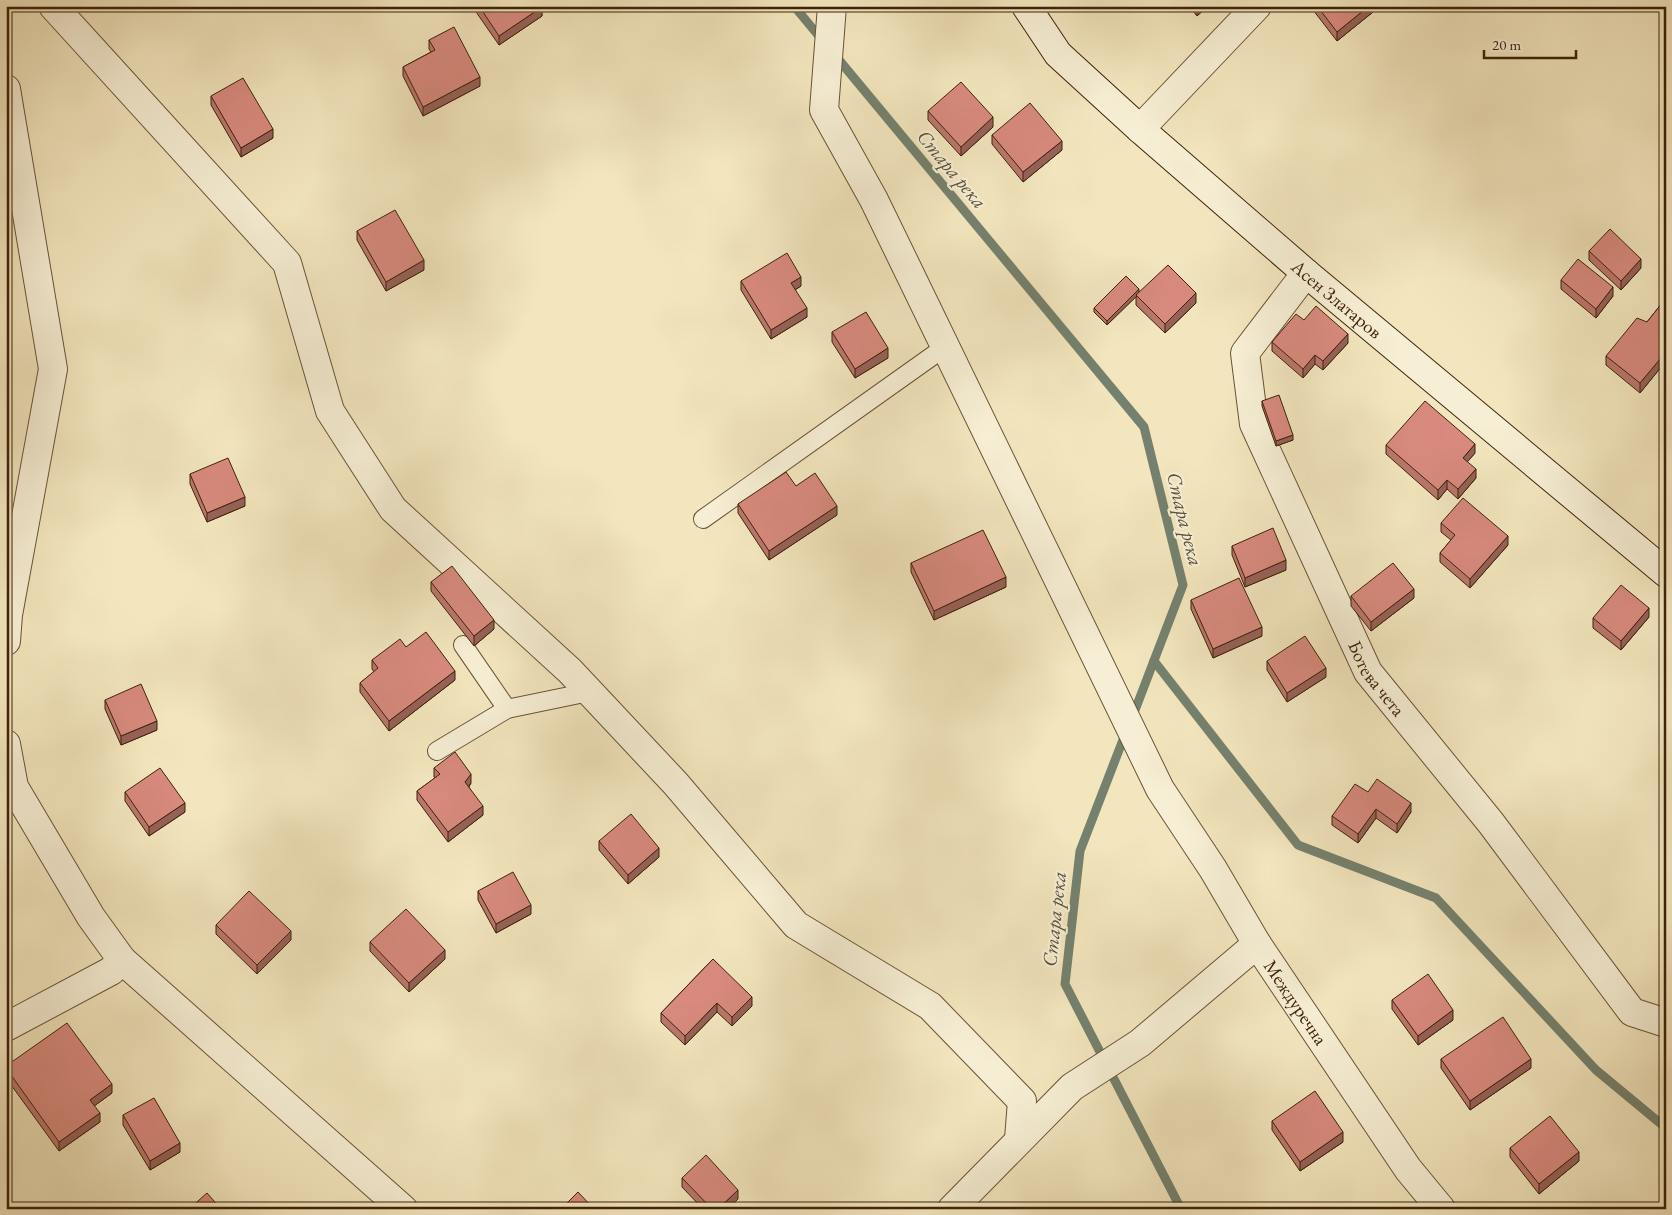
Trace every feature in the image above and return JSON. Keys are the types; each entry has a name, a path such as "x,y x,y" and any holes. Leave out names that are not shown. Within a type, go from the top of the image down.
{"street":[{"path":"53,6 287,264 330,411 393,509 570,671 676,784 796,925 930,1006 1022,1101 1019,1139"},
{"name":"Междуречна","path":"832,6 824,110 874,200 1160,789 1213,869 1258,944 1408,1169 1441,1209"},
{"name":"Асен Златаров","path":"1026,6 1058,54 1140,129 1306,273 1664,569"},
{"path":"1140,129 1257,6"},
{"path":"6,89 53,369 8,615 6,641"},
{"name":"Ботева чета","path":"1306,273 1245,354 1254,424 1368,672 1490,823 1632,1012 1666,1023"},
{"path":"6,744 14,787 91,917 122,960 403,1209"},
{"path":"952,1209 1072,1086 1140,1043 1258,944"},
{"path":"6,1027 111,971 122,960"}],"lane":[{"path":"703,519 945,347"},
{"path":"463,645 506,710"},
{"path":"437,751 506,710 589,692"}],"building":[{"path":"479,6 541,6 542,7 499,36"},
{"path":"1317,6 1369,6 1337,32"},
{"path":"454,27 480,77 423,107 403,67 435,50 429,40"},
{"path":"243,78 273,129 241,148 211,96"},
{"path":"961,82 993,117 961,147 928,111"},
{"path":"1030,103 1062,141 1023,172 992,135"},
{"path":"395,210 424,260 386,282 357,231"},
{"path":"1610,229 1641,259 1621,281 1589,251"},
{"path":"787,253 801,277 791,283 807,308 771,330 741,281"},
{"path":"1578,259 1613,287 1596,309 1561,280"},
{"path":"1168,265 1196,293 1165,324 1136,295"},
{"path":"1126,276 1139,289 1107,321 1094,308"},
{"path":"1666,298 1666,352 1640,383 1606,356 1637,318 1647,322"},
{"path":"1316,306 1348,334 1323,361 1315,355 1303,369 1272,342 1296,314 1304,320"},
{"path":"866,312 888,348 855,369 832,332"},
{"path":"1279,395 1293,435 1276,441 1262,401"},
{"path":"1425,401 1475,444 1463,458 1476,469 1458,489 1447,480 1438,490 1386,445"},
{"path":"228,458 245,497 207,513 190,474"},
{"path":"786,472 796,486 815,473 837,506 769,551 738,504"},
{"path":"1463,498 1508,536 1470,579 1440,553 1455,535 1441,523"},
{"path":"1273,528 1286,560 1245,578 1232,546"},
{"path":"983,530 1006,577 934,611 911,563"},
{"path":"1393,563 1414,589 1371,622 1351,596"},
{"path":"452,566 494,620 474,636 431,582"},
{"path":"1239,578 1262,627 1213,649 1191,600"},
{"path":"1621,585 1649,608 1621,641 1593,618"},
{"path":"426,632 455,671 389,721 360,683 378,668 372,660 400,639 406,647"},
{"path":"1305,636 1326,668 1287,693 1267,661"},
{"path":"141,684 157,721 121,736 105,700"},
{"path":"455,752 471,774 465,782 483,806 448,832 417,791 440,774 434,768"},
{"path":"160,768 185,803 149,827 125,792"},
{"path":"1377,779 1411,803 1397,824 1376,809 1358,834 1332,816 1355,784 1368,792"},
{"path":"631,814 659,848 628,875 599,841"},
{"path":"513,872 531,905 496,924 478,891"},
{"path":"249,891 291,931 257,965 216,925"},
{"path":"406,909 445,950 409,983 370,942"},
{"path":"713,959 752,997 732,1017 717,1003 685,1036 661,1013"},
{"path":"1428,974 1453,1010 1418,1036 1392,1000"},
{"path":"1503,1017 1531,1059 1470,1101 1441,1059"},
{"path":"67,1023 112,1084 90,1100 100,1113 59,1142 6,1066"},
{"path":"1315,1091 1343,1132 1300,1162 1272,1121"},
{"path":"154,1098 180,1143 150,1161 123,1115"},
{"path":"1550,1116 1579,1152 1539,1184 1510,1148"},
{"path":"706,1155 738,1190 718,1209 712,1209 682,1178"},
{"path":"578,1192 594,1209 561,1209"},
{"path":"207,1193 221,1209 189,1209"}],"waterway":[{"name":"Стара река","path":"794,6 823,41"},
{"name":"Стара река","path":"834,54 1144,427 1183,585 1132,718"},
{"path":"1154,661 1298,845 1436,898 1596,1070 1666,1128"},
{"name":"Стара река","path":"1126,732 1080,851 1065,984 1181,1209"}]}
